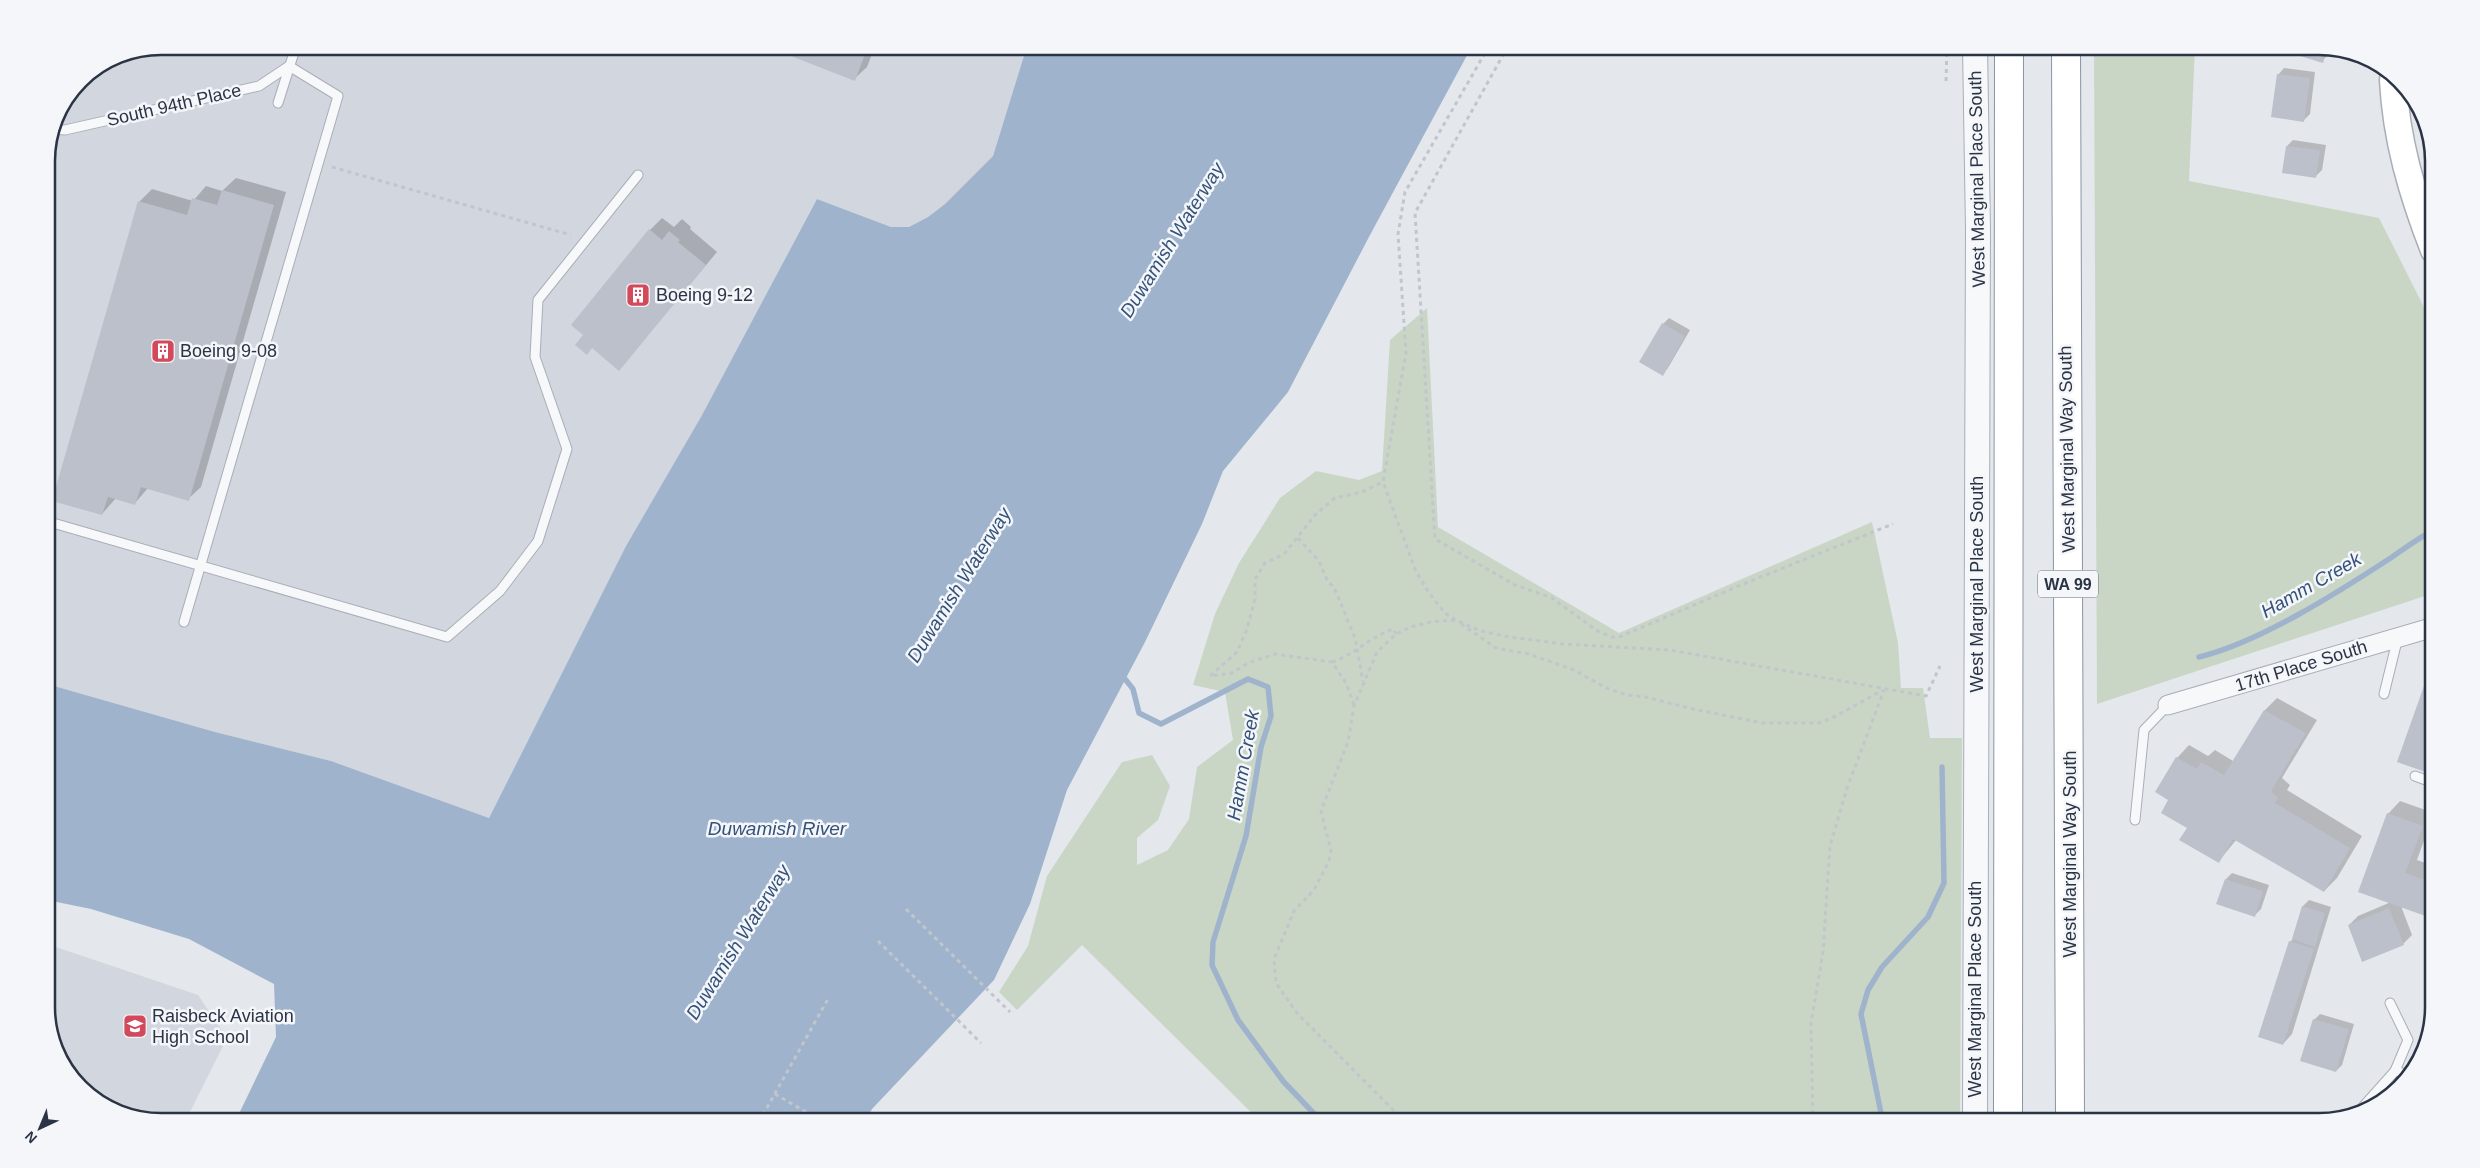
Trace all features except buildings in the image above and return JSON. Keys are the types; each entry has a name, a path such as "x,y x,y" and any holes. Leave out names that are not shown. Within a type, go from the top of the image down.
{"highway":[{"path":"2008,1113 2009,55"},
{"name":"West Marginal Way South","path":"2066,55 2070,1113"}],"main road":[{"path":"2394,86 2398,127 2408,176 2425,218"}],"street":[{"name":"West Marginal Place South","path":"1975,55 1978,239 1975,1113"},
{"name":"17th Place South","path":"2168,705 2425,630"}],"lane":[{"path":"278,103 293,55"},
{"path":"184,622 338,96 289,66"},
{"name":"South 94th Place","path":"60,130 259,86 289,66"},
{"path":"55,524 447,637 500,590 538,542 567,449 535,357 538,300 638,175"},
{"path":"2384,694 2398,637"},
{"path":"2135,820 2144,730 2168,705"},
{"path":"2415,776 2425,780"},
{"path":"2369,1100 2395,1071 2408,1040 2390,1003"},
{"path":"2395,1071 2402,1073"}],"path":[{"path":"1484,55 1405,192 1398,234 1406,353 1384,482 1393,512 1419,576 1437,604 1474,635 1496,648 1529,654 1574,670 1606,688 1627,695 1645,697 1753,721 1819,723 1836,716 1884,689"},
{"path":"1503,55 1415,213 1435,539 1514,585 1552,598 1596,630 1611,637 1619,637 1765,575 1893,524"},
{"path":"1946,55 1946,81"},
{"path":"318,163 586,240"},
{"path":"1384,482 1362,492 1335,498 1316,514 1284,554 1265,562 1255,579 1254,599 1247,629 1237,652 1210,676 1232,673 1248,663 1275,654 1332,662 1342,659 1377,635 1393,629 1396,634"},
{"path":"1298,538 1319,562 1328,582 1334,587 1357,648 1363,682"},
{"path":"1396,1113 1304,1020 1276,983 1274,972 1277,949 1286,926 1300,903 1314,890 1329,861 1331,851 1321,812 1348,742 1354,706 1377,652 1396,634 1430,622 1455,620 1481,632 1509,637 1563,644 1670,650 1926,696 1940,666"},
{"path":"1332,662 1346,683 1354,706"},
{"path":"1812,1113 1811,1024 1824,952 1830,846 1847,788 1884,689"},
{"path":"906,908 1010,1012"},
{"path":"878,941 980,1043"},
{"path":"764,1113 828,999"},
{"path":"775,1094 807,1113"}],"shaded area":[{"path":"161,55 1024,55 993,156 945,204 928,217 909,227 891,227 817,199 701,418 626,546 489,818 331,761 215,732 55,686 55,154 59,133 66,114 77,96 91,81 120,63 140,57"},
{"name":"Raisbeck Aviation High School","path":"55,947 198,995 227,1038 190,1113 140,1111 108,1099 96,1091 77,1072 63,1048 55,1014"}],"green space":[{"path":"2094,55 2195,55 2189,181 2379,218 2425,309 2425,596 2097,704"},
{"path":"1427,308 1438,527 1619,633 1872,522 1898,643 1901,688 1923,688 1930,738 1962,738 1960,1113 1252,1113 1082,945 1017,1010 999,992 1028,946 1047,876 1122,762 1152,755 1170,786 1158,820 1137,838 1137,865 1168,850 1189,819 1197,767 1233,740 1225,692 1193,685 1215,614 1239,563 1280,498 1316,471 1359,480 1382,471 1390,340"}],"water":[{"name":"Duwamish River","path":"1024,55 1467,55 1288,392 1223,471 1202,524 1145,642 1067,790 1030,904 994,980 870,1113 239,1113 276,1037 274,984 189,939 91,909 55,902 55,686 215,732 331,761 489,818 626,546 701,417 817,199 891,227 909,227 928,217 945,204 993,156"}],"waterway":[{"name":"Hamm Creek","path":"2199,657 2246,641 2297,615 2346,587 2425,535"},
{"name":"Hamm Creek","path":"1121,674 1133,689 1139,713 1161,724 1248,679 1268,687 1271,716 1261,747 1246,836 1213,942 1212,965 1238,1020 1283,1081 1313,1113"},
{"name":"Hamm Creek","path":"1881,1113 1861,1014 1868,990 1882,967 1928,917 1944,883 1942,767"}],"place":[{"name":"Boeing 9-12","path":"638,295"},
{"name":"Boeing 9-08","path":"163,351"},
{"name":"Raisbeck Aviation High School","path":"135,1026"}],"water label":[{"name":"Duwamish Waterway","path":"1172,240"},
{"name":"Duwamish Waterway","path":"959,585"},
{"name":"Duwamish Waterway","path":"738,942"}]}
